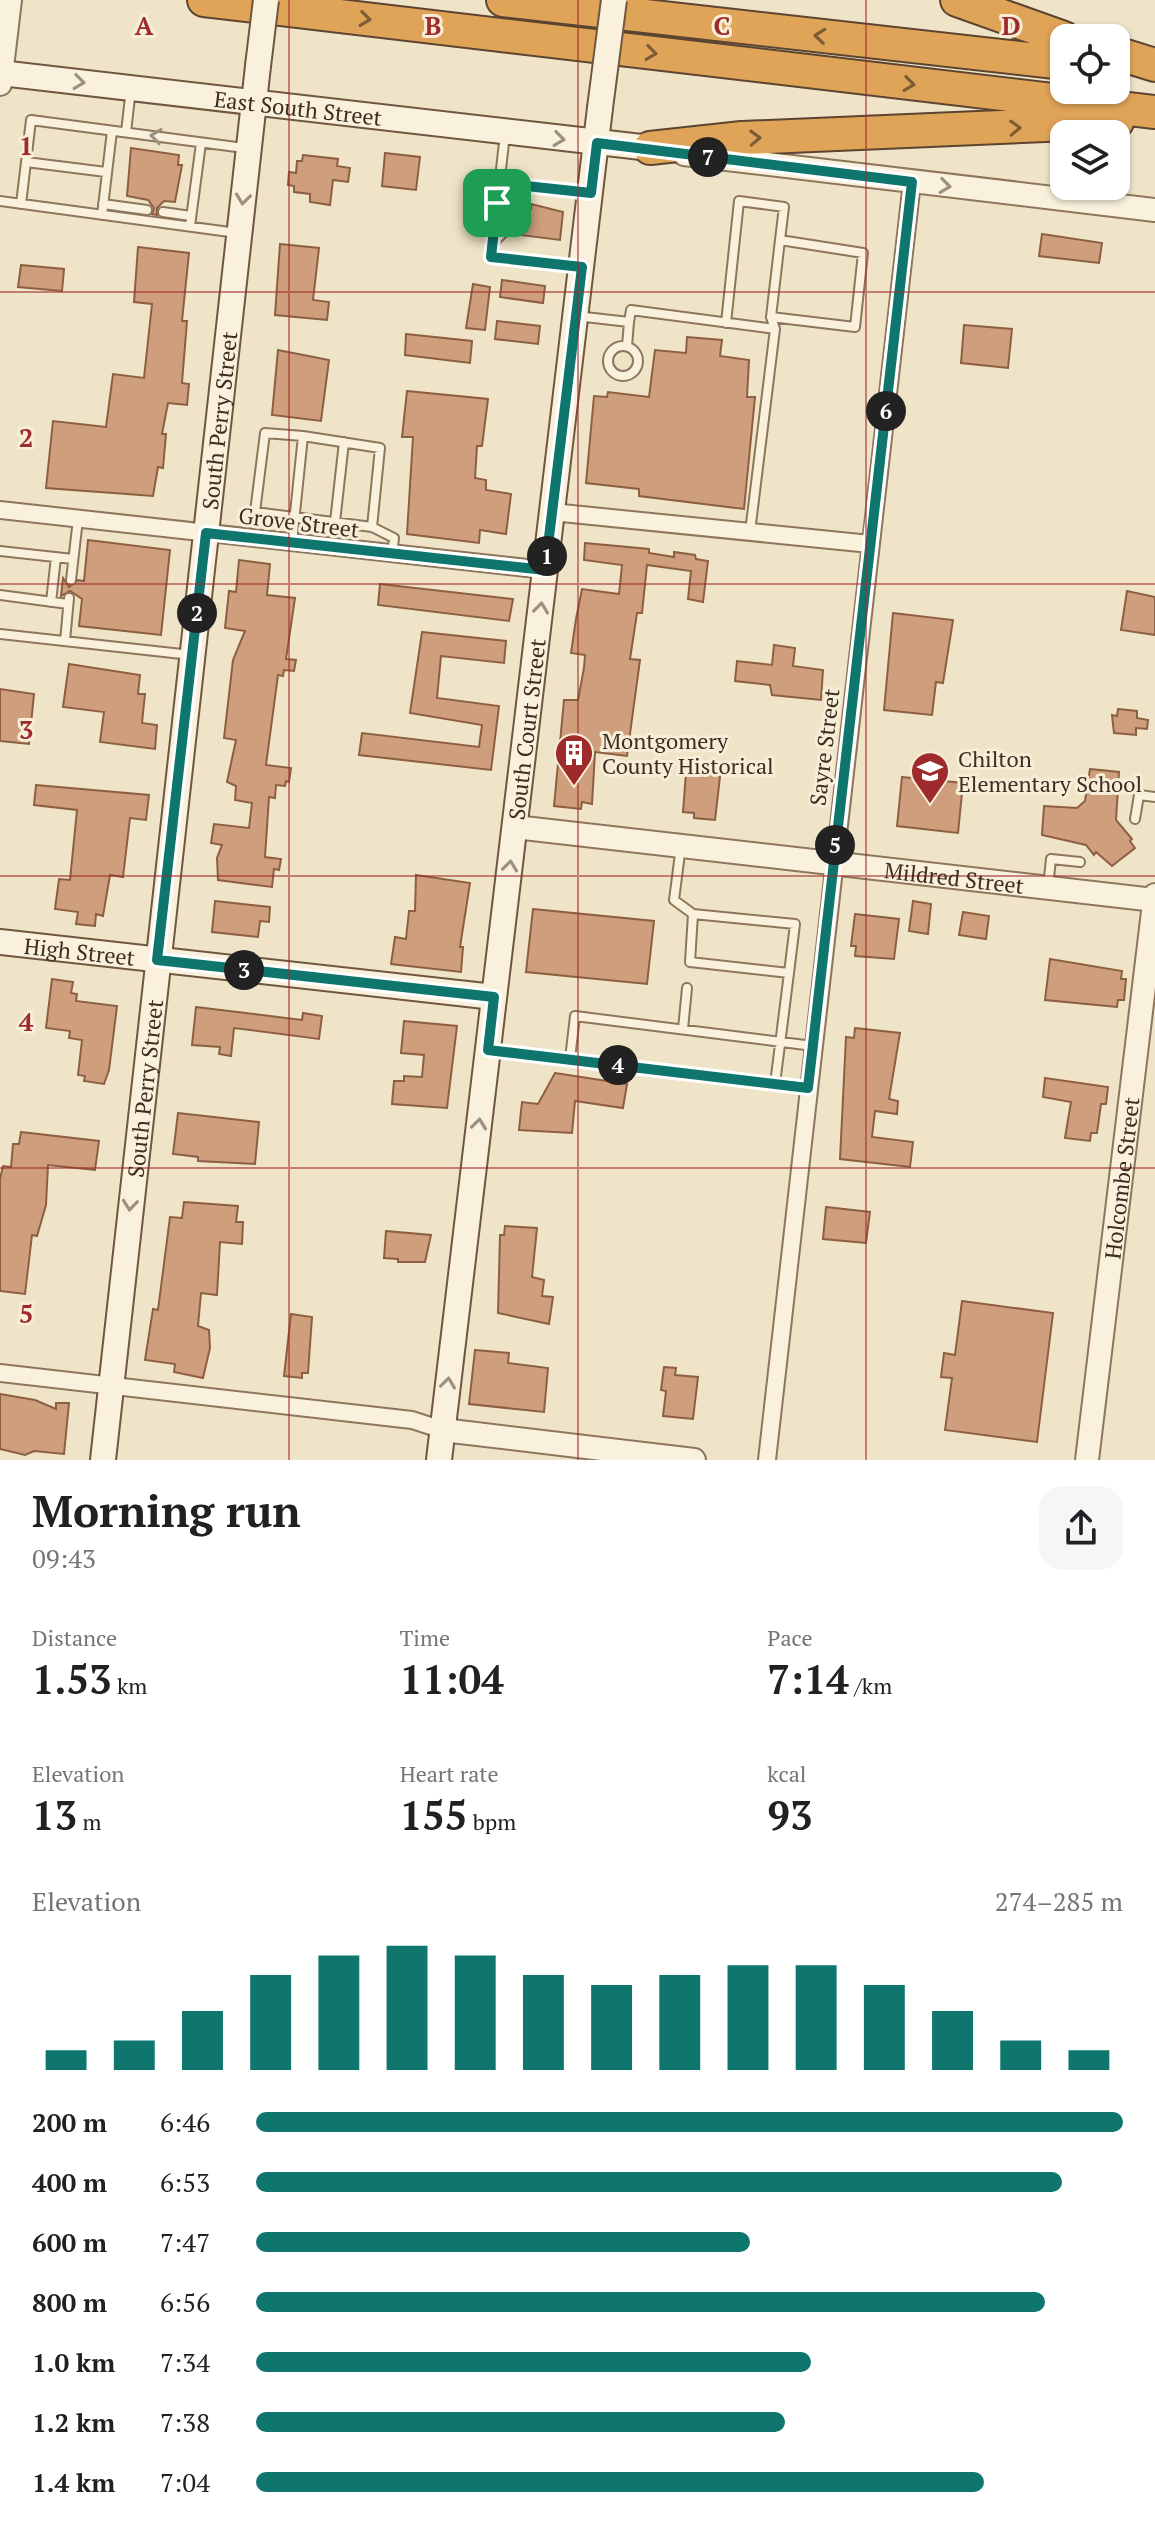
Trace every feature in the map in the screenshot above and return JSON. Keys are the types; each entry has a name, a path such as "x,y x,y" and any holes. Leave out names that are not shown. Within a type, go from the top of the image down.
{"highway":[{"path":"204,0 1155,112"},
{"path":"503,0 1050,61"},
{"path":"957,0 1050,33"},
{"path":"1130,57 1155,65"},
{"path":"1130,71 1155,74"},
{"path":"650,148 742,138 1155,120"}],"main road":[{"name":"South Perry Street","path":"103,1460 266,0"},
{"name":"South Court Street","path":"439,1460 614,0"},
{"name":"East South Street","path":"0,77 131,88 650,148"},
{"name":"High Street","path":"0,942 494,997"}],"street":[{"path":"0,77 10,0"},
{"path":"650,148 1155,210"},
{"name":"Sayre Street","path":"767,1460 912,182"},
{"name":"Grove Street","path":"0,510 545,570"},
{"path":"552,512 870,544"},
{"name":"Mildred Street","path":"515,827 1155,898"},
{"name":"Holcombe Street","path":"1087,1460 1155,898"},
{"path":"0,1373 412,1420 443,1430 694,1460"}],"lane":[{"path":"126,132 131,88"},
{"path":"21,204 31,120 249,149"},
{"path":"102,215 112,131"},
{"path":"505,133 491,257 582,267"},
{"path":"190,226 201,143"},
{"path":"26,162 106,172"},
{"path":"499,183 591,193"},
{"path":"0,201 239,233"},
{"path":"726,323 739,201 784,207 771,317 775,329 750,532"},
{"path":"492,244 506,225 507,215 497,203"},
{"path":"103,204 147,210"},
{"path":"163,212 191,216"},
{"path":"771,317 855,327 863,253 780,240"},
{"path":"627,346 631,310 775,329"},
{"path":"575,316 629,322"},
{"path":"372,527 380,448 265,433 255,512 372,527 394,538 392,555"},
{"path":"291,543 303,436"},
{"path":"335,522 344,442"},
{"path":"71,580 78,519"},
{"path":"0,551 73,559"},
{"path":"51,602 56,557"},
{"path":"0,595 51,602 69,601 65,641"},
{"path":"0,634 192,655"},
{"path":"1135,819 1139,795 1155,797"},
{"path":"681,845 674,900 693,914 795,924 775,1084"},
{"path":"1048,888 1051,859 1080,862"},
{"path":"693,914 690,962 789,973"},
{"path":"683,1029 687,988"},
{"path":"570,1059 575,1016 813,1046"},
{"path":"488,1050 808,1088"}],"building":[{"path":"131,148 179,155 178,165 182,165 175,202 164,201 157,208 157,215 152,214 154,208 148,200 127,196"},
{"path":"385,153 420,157 416,190 382,186"},
{"path":"303,155 338,159 337,166 350,168 348,182 333,180 330,205 310,202 310,194 294,192 294,186 288,185 289,172 296,173 297,161 302,161"},
{"path":"531,204 563,212 560,240 512,234 514,207 531,209"},
{"path":"1042,234 1102,243 1099,263 1039,256"},
{"path":"280,244 319,248 313,300 329,302 327,320 275,315"},
{"path":"138,247 189,253 182,321 187,321 182,383 189,384 187,405 168,403 162,434 166,434 163,468 158,467 153,496 46,488 53,421 106,427 113,374 144,378 152,304 134,302"},
{"path":"21,265 64,269 62,291 18,287"},
{"path":"502,280 545,286 543,303 500,297"},
{"path":"473,284 490,287 485,330 466,328"},
{"path":"497,321 540,326 538,344 495,339"},
{"path":"964,325 1012,329 1008,368 961,363"},
{"path":"406,334 472,341 470,363 405,355"},
{"path":"687,337 722,340 720,356 749,360 747,397 755,397 744,509 639,496 639,489 586,483 594,396 607,397 608,392 649,397 655,350 686,353"},
{"path":"278,350 329,360 321,421 272,415"},
{"path":"407,391 488,399 482,446 477,446 475,478 486,480 486,490 511,494 506,534 480,530 479,543 407,534 413,437 402,437"},
{"path":"88,540 170,550 161,635 79,626 82,599 70,591 61,596 63,578 69,587 78,580 84,581"},
{"path":"585,543 649,549 649,553 674,557 674,552 695,555 696,559 708,561 703,602 688,599 691,571 647,565 642,613 637,613 630,659 640,660 627,756 595,752 592,804 582,802 581,809 554,806 564,700 578,700 584,668 585,655 571,653 576,619 582,589 619,594 622,565 584,560"},
{"path":"239,560 270,564 267,595 295,598 286,659 296,660 294,671 284,670 283,676 278,675 266,765 291,768 289,782 286,781 285,786 276,785 275,798 269,797 265,857 281,859 279,870 274,869 272,887 218,880 217,858 222,845 211,843 214,824 249,828 252,803 235,800 236,786 227,782 236,740 224,738 233,660 245,631 225,628 229,591 236,592"},
{"path":"380,584 513,599 509,621 378,605"},
{"path":"1127,591 1155,597 1155,635 1121,630"},
{"path":"893,613 953,620 943,683 936,682 932,715 884,710"},
{"path":"422,632 506,641 504,663 441,656 437,698 499,706 491,770 359,755 362,733 479,747 482,725 410,713"},
{"path":"774,645 795,648 793,666 823,670 821,700 772,695 770,685 735,681 737,661 772,665"},
{"path":"69,664 140,675 138,694 145,694 142,723 157,725 155,749 100,742 104,712 63,707"},
{"path":"0,689 34,694 29,744 0,741"},
{"path":"1118,709 1137,711 1137,718 1148,720 1147,729 1136,728 1136,735 1114,733 1112,715 1117,716"},
{"path":"701,766 721,768 715,820 694,818 694,813 683,812 686,773 701,776"},
{"path":"1090,769 1119,772 1116,820 1132,839 1130,841 1135,848 1112,866 1096,852 1094,855 1086,845 1042,835 1044,806 1077,808 1085,801"},
{"path":"902,777 963,783 958,833 897,826"},
{"path":"36,785 149,795 146,820 130,818 123,877 110,875 103,916 96,914 95,926 76,924 78,912 55,909 59,879 70,880 77,810 34,805"},
{"path":"416,875 470,883 460,947 463,947 461,972 391,964 395,937 406,939 409,911 415,911"},
{"path":"215,901 270,907 269,922 260,921 258,937 212,932"},
{"path":"913,901 931,904 928,934 909,931"},
{"path":"533,909 654,921 647,984 526,972"},
{"path":"963,912 989,916 986,939 959,935"},
{"path":"855,914 899,919 894,959 855,956 856,946 851,946"},
{"path":"1050,959 1122,971 1121,979 1126,979 1124,1000 1118,1000 1117,1007 1045,1000"},
{"path":"52,979 73,982 71,993 77,994 76,1001 117,1006 109,1070 104,1084 84,1081 85,1076 78,1075 82,1040 69,1038 70,1031 46,1028"},
{"path":"196,1007 302,1020 303,1013 322,1016 319,1039 234,1028 231,1056 219,1054 220,1047 192,1045"},
{"path":"404,1021 457,1026 447,1108 392,1104 394,1081 404,1081 404,1076 422,1077 424,1055 401,1053"},
{"path":"855,1028 900,1033 889,1099 898,1101 897,1114 875,1111 872,1137 913,1142 910,1167 840,1159 846,1037 854,1038"},
{"path":"555,1073 627,1084 623,1108 575,1101 572,1133 519,1130 522,1102 538,1104"},
{"path":"1045,1078 1108,1087 1106,1104 1101,1104 1097,1133 1091,1133 1090,1141 1065,1138 1071,1102 1043,1097"},
{"path":"178,1113 259,1122 255,1164 198,1161 198,1157 173,1154"},
{"path":"21,1132 99,1141 95,1170 48,1165 46,1205 37,1236 32,1235 25,1294 0,1291 0,1179 3,1166 11,1167 13,1144 19,1144"},
{"path":"184,1202 238,1206 236,1222 243,1222 242,1244 220,1242 217,1295 201,1293 198,1326 209,1330 210,1348 203,1378 174,1372 175,1364 145,1360 153,1309 158,1310 170,1217 182,1218"},
{"path":"826,1207 870,1212 866,1243 823,1239"},
{"path":"505,1226 537,1228 532,1277 544,1280 542,1296 553,1297 549,1324 498,1313 500,1235 504,1235"},
{"path":"386,1231 431,1235 425,1262 398,1262 398,1259 384,1258"},
{"path":"962,1301 1053,1313 1037,1442 945,1430 952,1378 941,1377 944,1353 955,1355"},
{"path":"291,1314 312,1317 308,1373 302,1373 302,1378 284,1376"},
{"path":"475,1350 509,1353 508,1363 548,1368 544,1412 469,1404"},
{"path":"664,1367 676,1368 675,1375 698,1377 693,1419 663,1416 666,1391 661,1390"},
{"path":"0,1394 35,1400 56,1409 56,1403 69,1403 64,1454 34,1451 25,1455 0,1449"}],"place":[{"name":"Montgomery County Historical","path":"574,787"},
{"name":"Chilton Elementary School","path":"930,805"}],"route":[{"path":"597,143 912,182 808,1088 488,1050 494,997 157,960 206,533 512,569 545,570 582,267 491,257 497,203 499,183 591,193 597,143"}]}
